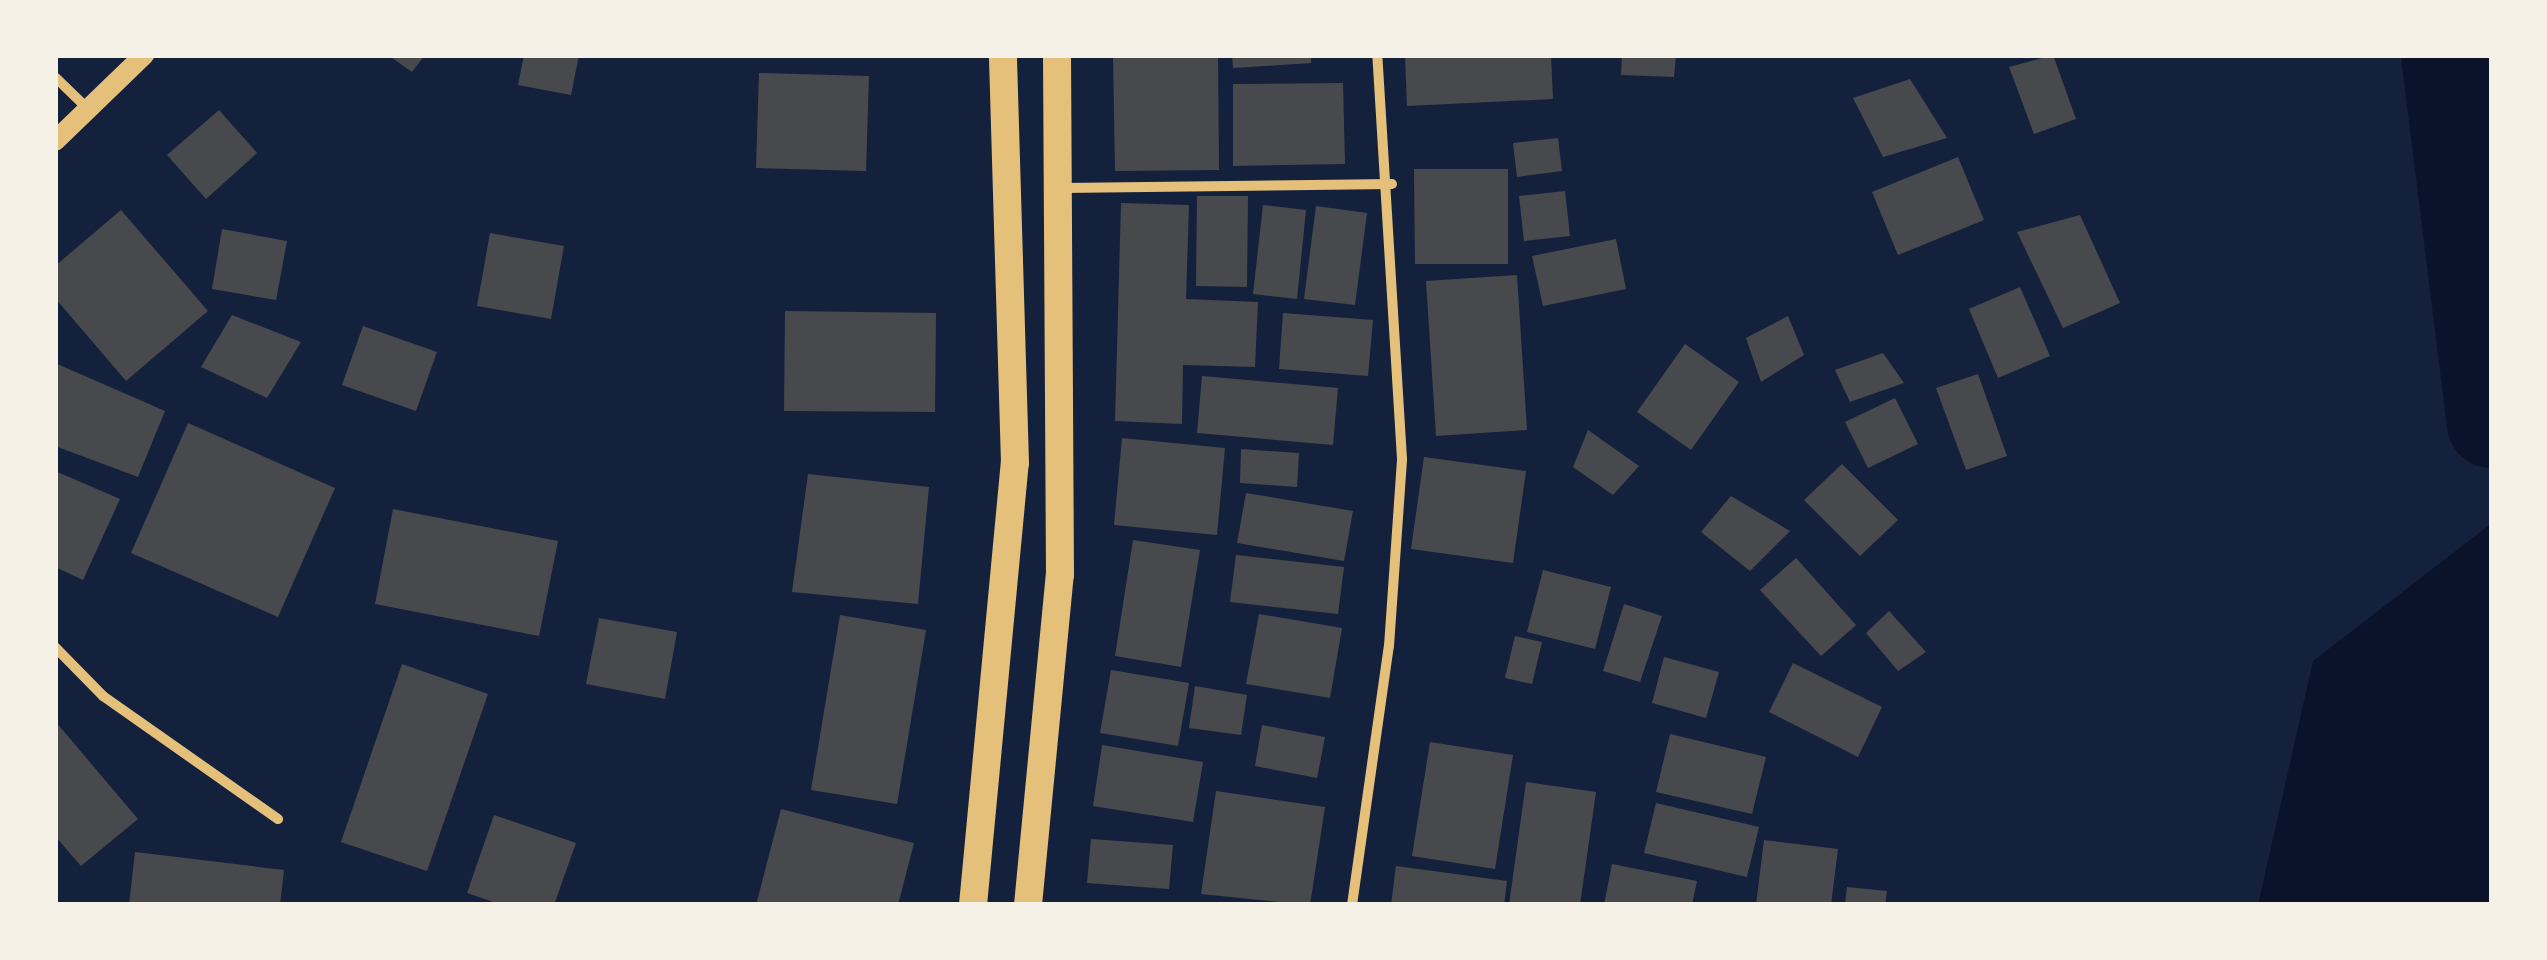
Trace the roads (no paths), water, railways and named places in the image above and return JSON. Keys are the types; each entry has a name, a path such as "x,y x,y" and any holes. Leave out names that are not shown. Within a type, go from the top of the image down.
{"highway":[{"path":"973,905 1015,463 1003,55"},
{"path":"1028,905 1060,575 1063,188 1057,55"}],"main road":[{"path":"55,141 144,55"}],"street":[{"path":"1352,905 1389,646 1402,459 1392,184 1376,55"},
{"path":"55,77 88,109"},
{"path":"1063,188 1392,184"},
{"path":"55,647 103,696 278,819"}],"water":[{"path":"2492,523 2492,905 2258,905 2313,661"}],"waterway":[{"path":"2446,55 2492,423"}]}
